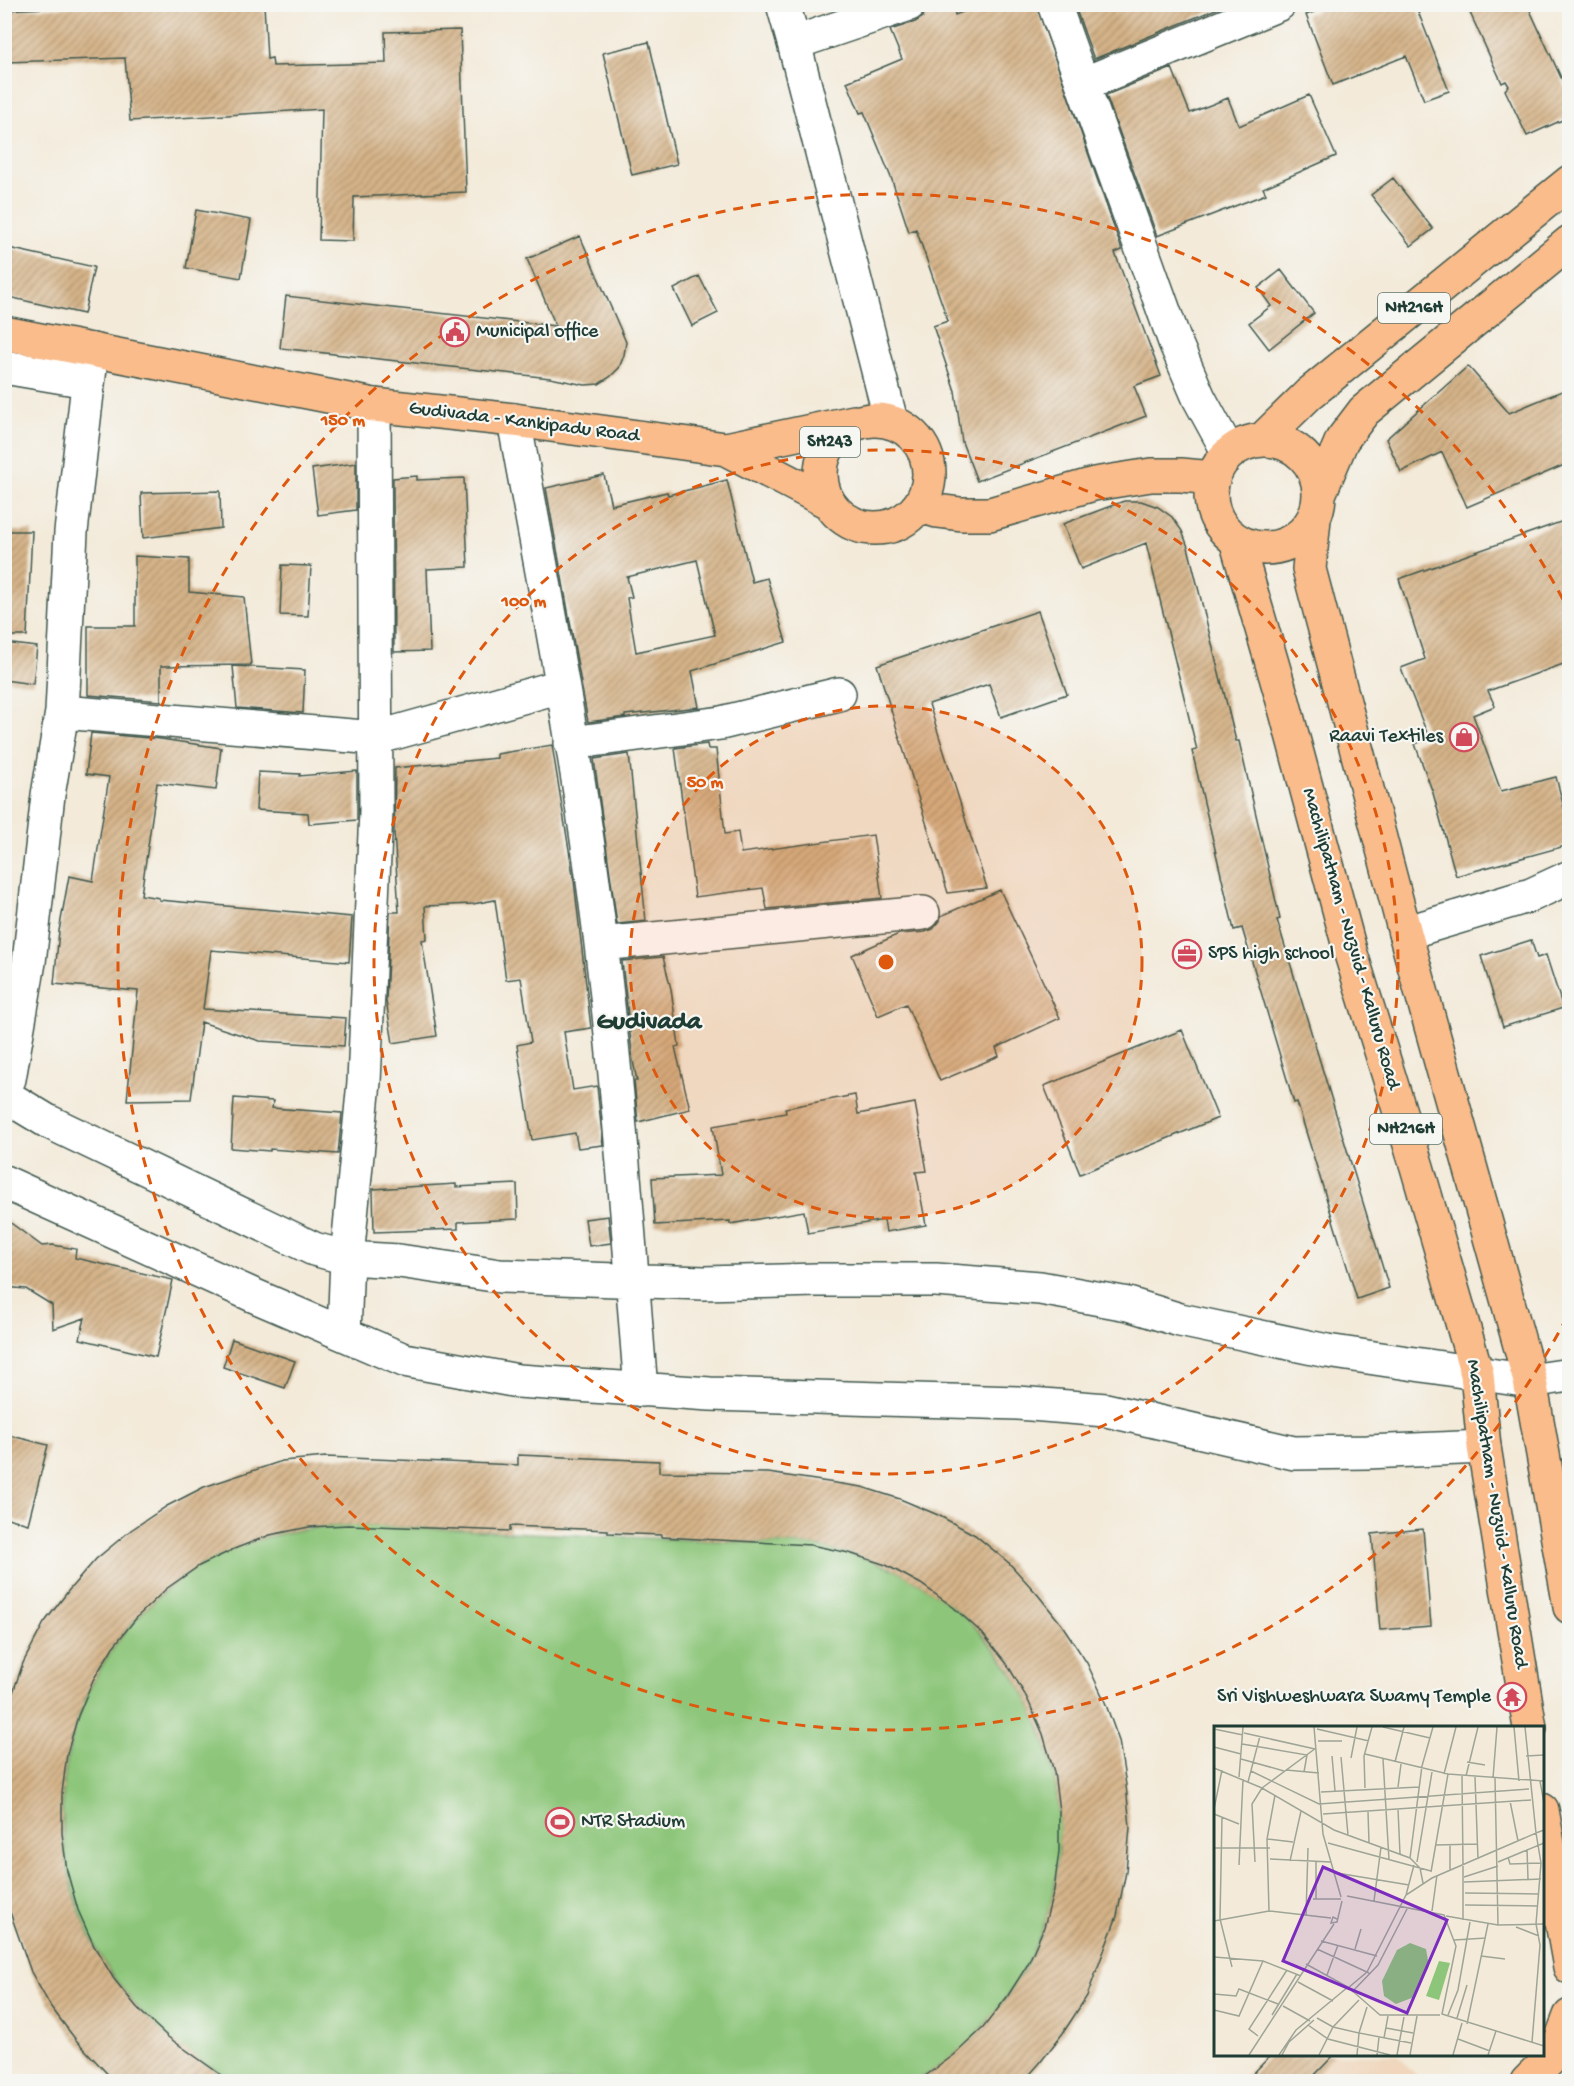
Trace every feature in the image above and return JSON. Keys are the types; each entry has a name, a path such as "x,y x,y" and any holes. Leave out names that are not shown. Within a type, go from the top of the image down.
{"main road":[{"name":"NH216H","path":"1263,440 1309,394 1569,182"},
{"name":"NH216H","path":"1569,242 1364,411 1342,440 1317,506 1304,534 1288,544 1271,549 1253,548 1236,540 1223,529 1214,513 1211,496 1221,466 1245,443 1263,440 1280,441 1296,448 1308,460 1317,475 1317,506 1309,569 1405,933 1530,1381 1569,1607"},
{"name":"Gudivada - Kankipadu Road","path":"4,333 89,365 374,405 514,420 726,449 857,422 891,421"},
{"path":"891,421 920,441 931,473 921,506 937,512 990,514 1094,484 1150,475 1181,475 1221,466"},
{"name":"SH243","path":"828,502 820,475 830,442 857,422"},
{"name":"Gudivada - Kankipadu Road","path":"726,449 828,502 847,522 874,530 900,524 921,506"},
{"name":"Machilipatnam - Nuzvid - Kalluru Road","path":"1236,540 1283,701 1351,954 1478,1374 1484,1447 1530,1726"},
{"path":"1544,1822 1569,1967"},
{"path":"1527,2082 1556,2053 1569,2016"}],"street":[{"path":"783,4 795,43 891,421"},
{"path":"795,43 909,4"},
{"path":"1054,4 1175,342 1199,398 1221,466"},
{"path":"1083,84 1279,4"},
{"path":"4,367 89,365 71,532 62,712 48,795 30,962 6,1084 46,1121 314,1249 347,1258 399,1261 500,1276 704,1283 936,1280 1040,1288 1128,1304 1180,1320 1327,1351 1530,1381 1569,1375"},
{"path":"344,1334 347,1258 364,1082 376,811 374,405"},
{"path":"514,420 588,843 601,944 640,1389"},
{"path":"62,712 376,738 561,686"},
{"path":"571,743 721,723 839,694"},
{"path":"1405,933 1531,895 1569,877"},
{"path":"601,944 923,913"},
{"path":"4,1182 255,1296 405,1360 495,1377 518,1381 710,1394 1018,1402 1106,1410 1294,1453 1484,1447"}],"shaded area":[{"path":"1261,2056 1399,2056 1421,2081 1238,2082"}],"green space":[{"path":"348,1525 811,1545 868,1560 895,1570 921,1584 967,1620 1005,1662 1033,1711 1051,1763 1059,1818 1056,1874 1043,1929 1007,1996 985,2025 959,2051 914,2081 244,2082 223,2073 183,2049 148,2019 118,1983 105,1964 80,1911 66,1857 63,1801 70,1746 88,1694 115,1646 152,1603 198,1567 233,1549 289,1532"}],"building":[{"path":"134,4 264,4 267,59 272,58 273,66 386,63 385,32 460,30 466,192 354,197 353,241 319,240 322,109 130,121 125,58 6,62 4,10"},
{"path":"927,4 953,4 955,15 983,4 1036,4 1122,250 1115,253 1161,376 1134,386 1146,416 977,481 962,442 955,391 933,326 948,321 916,229 909,232 892,180 864,112 860,113 847,82 902,59 890,30 923,17"},
{"path":"1074,4 1228,4 1094,59"},
{"path":"1334,4 1415,4 1449,91 1424,100 1406,56 1333,85 1306,15"},
{"path":"1466,4 1527,4 1569,95 1569,117 1527,136 1505,90 1509,86 1506,81 1502,83"},
{"path":"649,42 677,164 632,175 603,53"},
{"path":"1172,68 1190,113 1228,98 1239,126 1309,95 1336,156 1263,188 1266,194 1157,236 1106,95"},
{"path":"1393,178 1433,229 1411,246 1371,195"},
{"path":"196,210 251,220 241,278 186,268"},
{"path":"580,236 626,342 619,368 599,384 585,385 550,378 280,348 286,296 556,326 527,259"},
{"path":"4,247 94,267 84,314 4,296"},
{"path":"1281,270 1314,313 1269,349 1249,323 1271,306 1258,288"},
{"path":"699,276 718,313 692,326 674,289"},
{"path":"1468,366 1509,413 1569,388 1569,463 1467,507 1442,452 1401,472 1386,439"},
{"path":"356,463 356,510 318,515 312,469"},
{"path":"604,475 611,505 667,492 668,495 727,480 752,582 767,578 786,642 692,671 699,707 625,715 625,717 588,722 546,488","holes":["697,560 715,635 636,652 627,598 632,597 627,577"]},
{"path":"417,476 417,480 464,478 468,567 427,569 430,651 394,652 393,478"},
{"path":"220,491 221,528 143,538 141,493"},
{"path":"1124,501 1141,501 1158,507 1172,517 1182,531 1188,547 1236,741 1239,741 1280,919 1277,920 1389,1288 1357,1299 1297,1102 1294,1103 1242,928 1234,930 1192,751 1197,750 1146,543 1081,569 1063,524"},
{"path":"1569,519 1569,662 1488,691 1495,706 1473,715 1501,791 1556,777 1569,827 1569,845 1456,876 1433,793 1415,744 1429,738 1401,668 1425,659 1399,579"},
{"path":"4,531 32,531 27,636 4,636"},
{"path":"135,556 189,559 189,592 244,597 251,665 161,666 161,701 88,695 88,626 135,626"},
{"path":"282,565 311,566 308,616 280,615"},
{"path":"1038,611 1067,694 1001,717 989,684 929,704 987,888 948,893 877,665"},
{"path":"4,643 37,647 33,684 4,680"},
{"path":"233,666 305,670 303,713 237,708"},
{"path":"91,733 161,739 221,748 216,790 157,783 141,895 159,898 159,900 352,917 349,962 211,950 203,1009 346,1018 344,1046 260,1041 201,1022 191,1099 127,1100 138,991 54,984 59,931 69,876 93,881 109,777 86,774"},
{"path":"707,744 708,749 716,749 725,834 738,832 741,853 873,835 882,898 767,909 763,888 695,897 675,748"},
{"path":"552,745 574,881 591,1028 564,1032 573,1090 597,1086 603,1145 578,1148 575,1133 532,1140 517,1045 531,1042 521,978 506,980 495,900 473,904 425,906 427,939 422,940 437,1036 393,1043 386,1001 390,912 399,912 394,831 395,768 497,758 497,754"},
{"path":"629,754 646,921 617,924 594,759"},
{"path":"357,771 357,820 309,824 308,813 256,810 258,772 300,774 299,776"},
{"path":"1000,890 1060,1018 996,1048 999,1056 940,1081 906,1004 878,1016 852,955 899,934 925,932 933,929 941,916"},
{"path":"1531,940 1537,958 1546,955 1563,1008 1503,1027 1481,956"},
{"path":"663,957 671,989 679,1046 675,1047 690,1109 638,1122 634,1081 637,1081 622,961"},
{"path":"1182,1030 1218,1118 1080,1174 1044,1086"},
{"path":"855,1095 858,1114 915,1103 927,1171 916,1172 926,1225 886,1232 884,1220 808,1233 804,1211 730,1224 730,1221 655,1225 652,1178 721,1175 713,1126 786,1113 785,1108"},
{"path":"234,1098 273,1101 272,1108 342,1113 338,1154 231,1148"},
{"path":"456,1184 456,1187 517,1184 518,1219 458,1222 458,1229 374,1232 373,1189"},
{"path":"608,1216 611,1243 589,1246 585,1219"},
{"path":"4,1218 42,1246 53,1245 76,1249 75,1258 173,1280 156,1357 80,1339 85,1318 53,1329 52,1305 26,1289 4,1287"},
{"path":"232,1339 295,1361 285,1388 223,1367"},
{"path":"4,1434 48,1445 28,1524 4,1517"},
{"path":"518,1455 659,1461 659,1472 768,1473 862,1487 900,1499 938,1515 975,1535 1009,1563 1038,1595 1062,1625 1087,1663 1105,1702 1119,1741 1130,1827 1126,1872 1117,1916 1087,1996 1063,2033 1023,2082 917,2082 954,2055 983,2028 1007,1997 1028,1964 1044,1927 1054,1890 1059,1851 1059,1811 1054,1772 1043,1734 1027,1698 1007,1664 982,1633 953,1607 921,1584 886,1565 849,1553 811,1545 661,1537 662,1535 608,1533 608,1530 510,1526 510,1531 348,1525 309,1527 270,1535 234,1549 199,1566 166,1589 138,1616 113,1647 93,1680 78,1716 67,1754 62,1793 62,1833 67,1871 78,1910 94,1946 114,1979 139,2010 168,2037 231,2082 115,2082 76,2040 51,2007 31,1972 4,1895 4,1725 23,1663 44,1623 96,1559 131,1530 167,1506 204,1487 282,1461 326,1457 518,1465"},
{"path":"1423,1529 1431,1626 1380,1630 1372,1534"},
{"path":"1270,2056 1333,2056 1308,2082 1245,2082"}],"place":[{"name":"Municipal office","path":"455,332"},
{"name":"Raavi Textiles","path":"1464,737"},
{"name":"SPS high school","path":"1187,954"},
{"name":"Sri Vishweshwara Swamy Temple","path":"1512,1697"},
{"name":"NTR Stadium","path":"560,1822"}],"district":[{"name":"Gudivada","path":"649,1023"}]}
